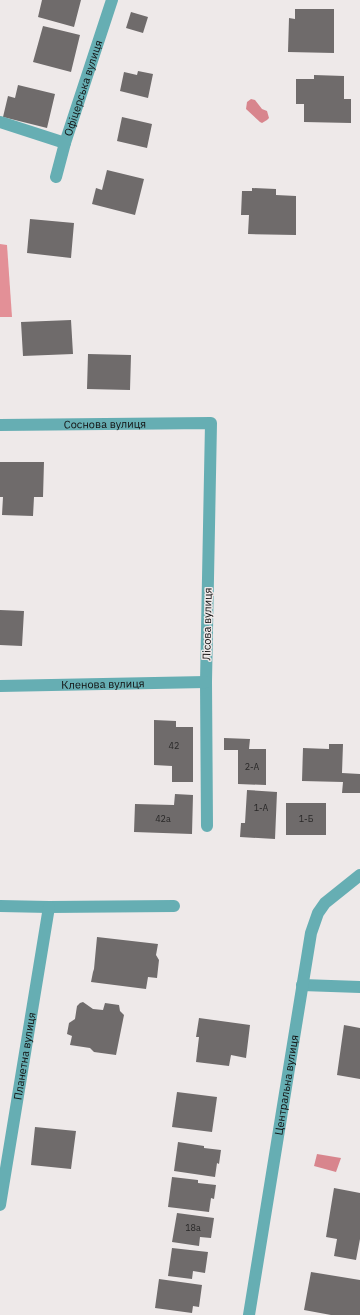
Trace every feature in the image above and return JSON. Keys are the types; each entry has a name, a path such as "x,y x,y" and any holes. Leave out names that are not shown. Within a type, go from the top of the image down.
{"street":[{"name":"Офіцерська вулиця","path":"56,177 65,143 112,0"},
{"path":"0,122 65,143"},
{"name":"Соснова вулиця","path":"0,425 210,423"},
{"name":"Лісова вулиця","path":"207,826 206,682 210,423"},
{"name":"Кленова вулиця","path":"0,686 206,682"},
{"name":"Центральна вулиця","path":"249,1315 311,933 318,914 325,903 360,875"},
{"path":"0,906 174,906"},
{"name":"Планетна вулиця","path":"0,1204 49,907"},
{"path":"302,985 360,987"}],"shaded area":[{"path":"251,99 255,100 262,109 267,111 269,118 262,123 246,109 247,102"},
{"path":"0,244 7,245 12,317 0,317"},
{"path":"317,1154 341,1158 336,1172 314,1166"}],"building":[{"path":"42,0 81,0 74,27 38,17"},
{"path":"295,9 334,9 334,53 288,52 289,18 295,19"},
{"path":"131,12 148,17 143,33 126,28"},
{"path":"43,26 80,35 71,72 33,62"},
{"path":"138,71 153,74 148,98 120,91 124,72 137,75"},
{"path":"314,75 344,76 344,99 351,99 351,123 304,122 304,104 296,104 296,79 314,79"},
{"path":"18,85 55,94 47,128 3,117 8,96 15,98"},
{"path":"122,117 152,124 147,148 117,141"},
{"path":"107,170 144,179 135,215 92,204 96,188 102,190"},
{"path":"252,188 276,189 276,195 296,196 296,235 248,234 249,215 241,215 242,191 252,191"},
{"path":"30,219 74,223 71,258 27,253"},
{"path":"71,320 73,354 23,356 21,322"},
{"path":"88,354 131,355 130,390 87,389"},
{"path":"0,462 44,462 43,497 34,497 33,516 2,515 3,497 0,497"},
{"path":"0,610 24,611 22,646 0,645"},
{"path":"154,720 176,721 176,727 193,727 193,782 172,782 172,766 154,765"},
{"path":"224,738 250,739 249,749 266,749 266,785 238,784 238,750 224,750"},
{"path":"329,744 343,744 342,773 360,774 360,793 342,793 343,782 302,781 303,748 329,749"},
{"path":"247,790 277,792 275,839 240,837 241,823 245,823"},
{"path":"175,794 193,795 192,834 134,832 135,804 174,805"},
{"path":"286,803 326,803 326,835 286,835"},
{"path":"97,937 158,944 156,955 159,960 157,978 148,977 146,989 91,982 94,969"},
{"path":"83,1002 93,1009 103,1010 105,1003 119,1005 120,1011 124,1015 116,1055 94,1052 90,1048 70,1045 72,1036 67,1034 69,1023 75,1019 77,1006"},
{"path":"199,1018 250,1025 246,1058 231,1055 229,1066 196,1062 199,1037 196,1037"},
{"path":"344,1025 360,1028 360,1079 337,1075"},
{"path":"177,1092 217,1097 212,1132 172,1127"},
{"path":"35,1127 76,1131 71,1169 31,1165"},
{"path":"178,1142 221,1150 215,1177 174,1171"},
{"path":"172,1177 198,1180 198,1183 216,1185 214,1199 211,1198 209,1212 168,1207"},
{"path":"334,1188 360,1193 360,1239 356,1260 334,1256 337,1239 326,1237"},
{"path":"177,1213 214,1218 211,1238 200,1237 199,1246 172,1242"},
{"path":"172,1248 208,1252 205,1273 193,1271 192,1279 168,1276"},
{"path":"311,1272 360,1280 360,1315 331,1315 304,1310"},
{"path":"159,1279 202,1285 199,1307 193,1306 192,1313 155,1308"}]}
